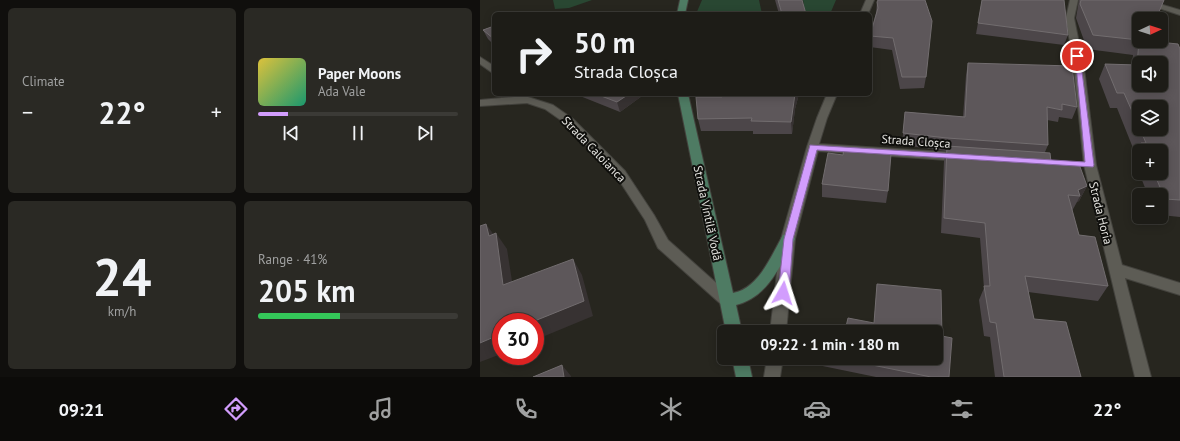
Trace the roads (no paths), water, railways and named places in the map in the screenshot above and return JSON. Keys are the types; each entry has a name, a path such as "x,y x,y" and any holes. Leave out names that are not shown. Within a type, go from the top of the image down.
{"main road":[{"path":"681,12 684,0"},
{"name":"Strada Vintilă Vodă","path":"683,96 732,325"},
{"path":"727,301 743,297 755,289 764,280 788,239"},
{"path":"741,365 744,377"}],"street":[{"path":"865,12 870,0"},
{"name":"Strada Horia","path":"1074,0 1070,18 1079,68 1086,165 1143,377"},
{"path":"1138,0 1180,13"},
{"path":"480,60 492,69"},
{"path":"779,325 788,239 813,147 822,118 831,96"},
{"name":"Strada Caloianca","path":"480,103 514,97 550,107 569,121 621,174 650,218 663,244 727,301"},
{"name":"Strada Cloșca","path":"813,147 971,158"},
{"path":"1115,269 1180,289"},
{"path":"772,377 774,365"}]}
